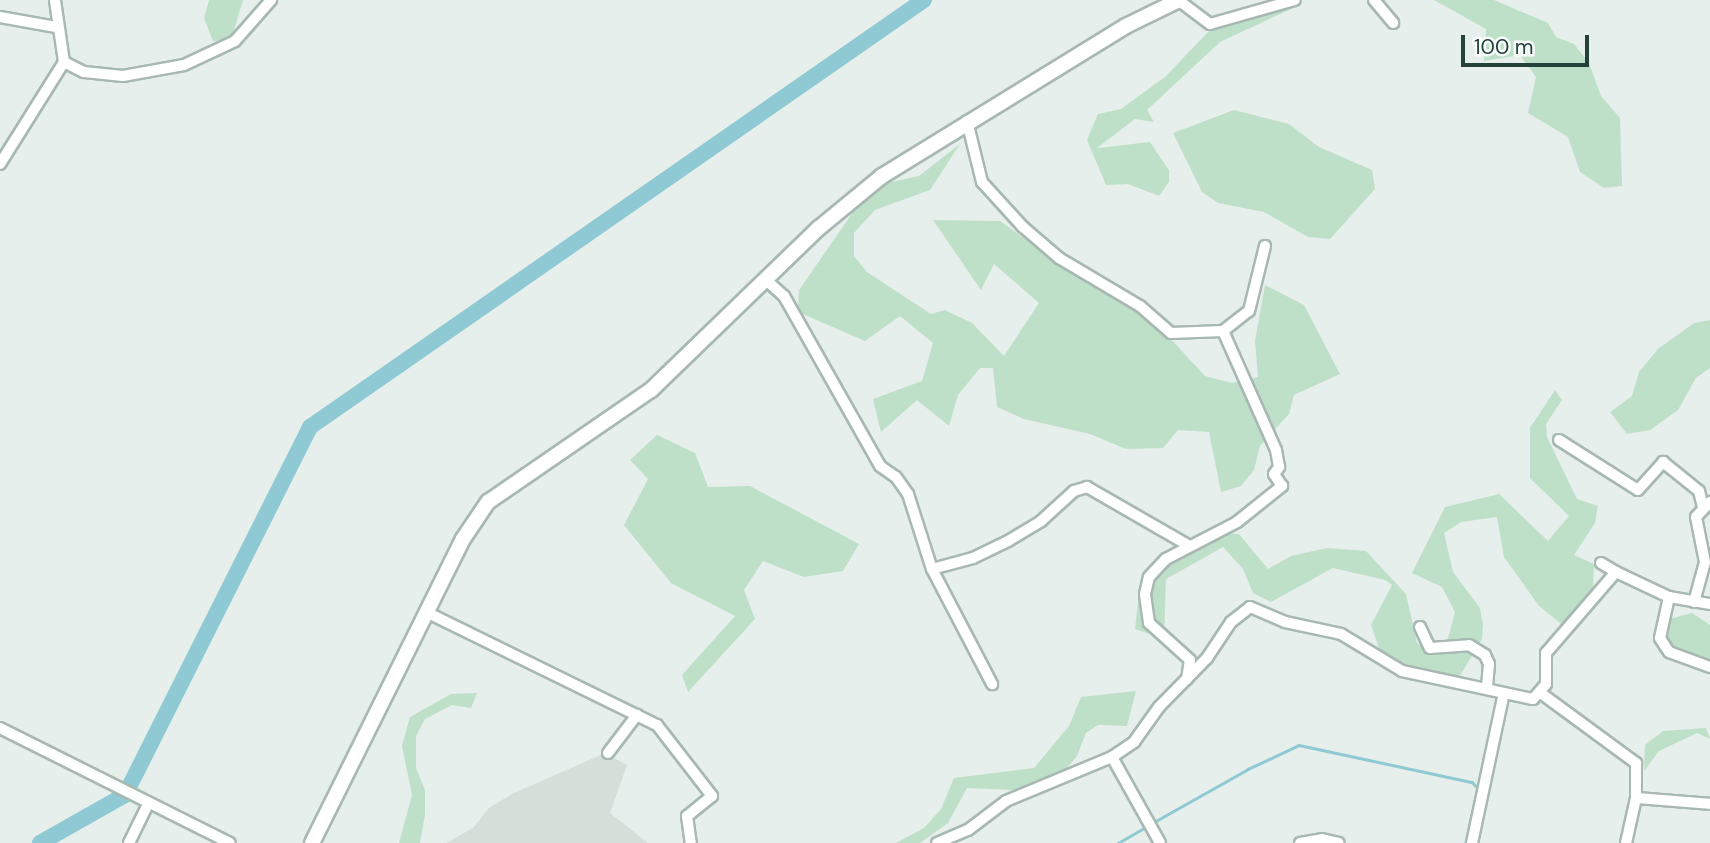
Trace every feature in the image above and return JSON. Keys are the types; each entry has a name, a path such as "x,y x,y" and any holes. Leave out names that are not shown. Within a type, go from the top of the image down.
{"street":[{"path":"0,164 4,147 64,62 55,0"},
{"path":"64,62 84,72 123,76 184,65 235,41 271,0"},
{"path":"312,843 426,611 470,526 488,502 651,390 766,280 882,176 967,121 1178,0 1210,24 1295,0"},
{"path":"1374,0 1394,23"},
{"path":"0,17 57,27"},
{"path":"967,121 982,182 1059,258 1133,301 1171,333 1223,331 1249,311 1265,246"},
{"path":"766,280 784,296 880,466 896,477 908,494 932,569 992,684"},
{"path":"1186,681 1190,660 1149,623 1145,594 1154,569 1188,545 1237,522 1282,486 1274,474 1279,455 1223,331"},
{"path":"1559,440 1638,491 1663,462 1699,491 1707,505 1695,526 1704,571 1694,602"},
{"path":"932,569 1000,545 1041,521 1074,491 1087,487 1188,545"},
{"path":"1601,563 1669,597 1710,604"},
{"path":"1542,694 1546,653 1616,572"},
{"path":"1669,597 1660,638 1669,652 1710,667"},
{"path":"937,843 968,830 1006,801 1112,757 1134,742 1159,707 1186,681 1231,622 1250,607 1258,607 1285,622 1341,634 1402,671 1533,699 1542,694"},
{"path":"426,611 657,725 712,796 687,816 691,843"},
{"path":"1420,627 1430,648 1469,645 1485,655 1489,664 1487,689"},
{"path":"1472,843 1504,693"},
{"path":"1542,694 1636,763 1636,798 1626,843"},
{"path":"608,753 637,715"},
{"path":"1,731 230,843"},
{"path":"1112,757 1160,843"},
{"path":"1636,798 1710,804"},
{"path":"129,843 148,803"},
{"path":"1300,843 1322,839 1339,843"}],"shaded area":[{"path":"605,753 627,765 610,813 648,843 446,843 473,828 489,808 512,794"}],"green space":[{"path":"209,0 243,0 231,40 213,41 204,18"},
{"path":"1434,0 1494,0 1548,23 1556,37 1574,44 1589,63 1601,96 1620,118 1622,186 1604,188 1580,172 1568,137 1528,113 1536,77 1520,55 1484,61 1486,29"},
{"path":"1295,7 1220,42 1147,110 1154,122 1135,119 1097,148 1150,142 1169,170 1169,182 1159,196 1128,184 1106,185 1087,140 1098,114 1121,109 1165,77 1209,31 1256,14"},
{"path":"1234,110 1289,124 1319,147 1372,170 1375,189 1330,239 1308,237 1264,212 1218,203 1202,192 1173,133"},
{"path":"960,144 930,190 875,210 854,233 854,256 867,272 931,314 945,310 972,323 1004,356 1039,303 994,264 981,290 933,220 1000,221 1090,285 1121,298 1168,336 1205,376 1232,383 1258,377 1255,341 1265,285 1304,305 1340,374 1294,395 1289,414 1260,446 1254,470 1241,486 1221,492 1209,432 1178,430 1163,448 1126,449 1090,434 1024,419 997,407 993,368 980,368 958,395 949,426 917,400 881,432 873,399 922,381 933,343 900,316 865,341 798,312 799,290 860,202 882,184 919,176"},
{"path":"1710,320 1710,368 1696,378 1678,410 1650,430 1627,434 1610,412 1632,396 1639,372 1658,349 1694,323"},
{"path":"1555,390 1562,400 1546,424 1547,437 1577,499 1598,506 1595,523 1574,555 1594,564 1593,587 1565,627 1539,606 1504,557 1497,517 1461,522 1444,533 1453,572 1480,608 1483,625 1482,639 1458,679 1392,664 1379,648 1371,625 1392,585 1385,580 1333,568 1271,602 1253,593 1243,569 1223,547 1166,579 1164,639 1135,629 1141,576 1179,540 1220,533 1239,534 1268,569 1291,556 1327,548 1366,551 1406,594 1417,643 1426,649 1447,642 1455,612 1442,587 1412,573 1445,507 1499,494 1548,541 1569,516 1530,478 1530,428"},
{"path":"657,435 695,453 708,487 750,486 859,544 843,571 804,577 763,561 744,590 755,619 688,692 682,675 735,616 671,583 624,525 648,479 630,460"},
{"path":"1692,613 1710,625 1710,661 1666,648 1669,619"},
{"path":"1136,691 1127,726 1098,725 1086,733 1077,756 1058,779 1015,790 967,788 948,823 920,843 896,843 924,828 941,809 954,778 1034,768 1069,726 1081,697"},
{"path":"477,693 471,708 452,705 425,719 416,736 416,768 425,790 425,815 420,843 399,843 412,795 402,746 410,717 451,694"},
{"path":"1706,728 1710,739 1697,733 1659,751 1644,771 1645,745 1663,731"}],"waterway":[{"path":"40,843 125,795 310,427 924,0"},
{"path":"1154,822 1248,769 1299,745 1472,782 1478,788 1466,843"},
{"path":"1118,843 1148,826"}]}
